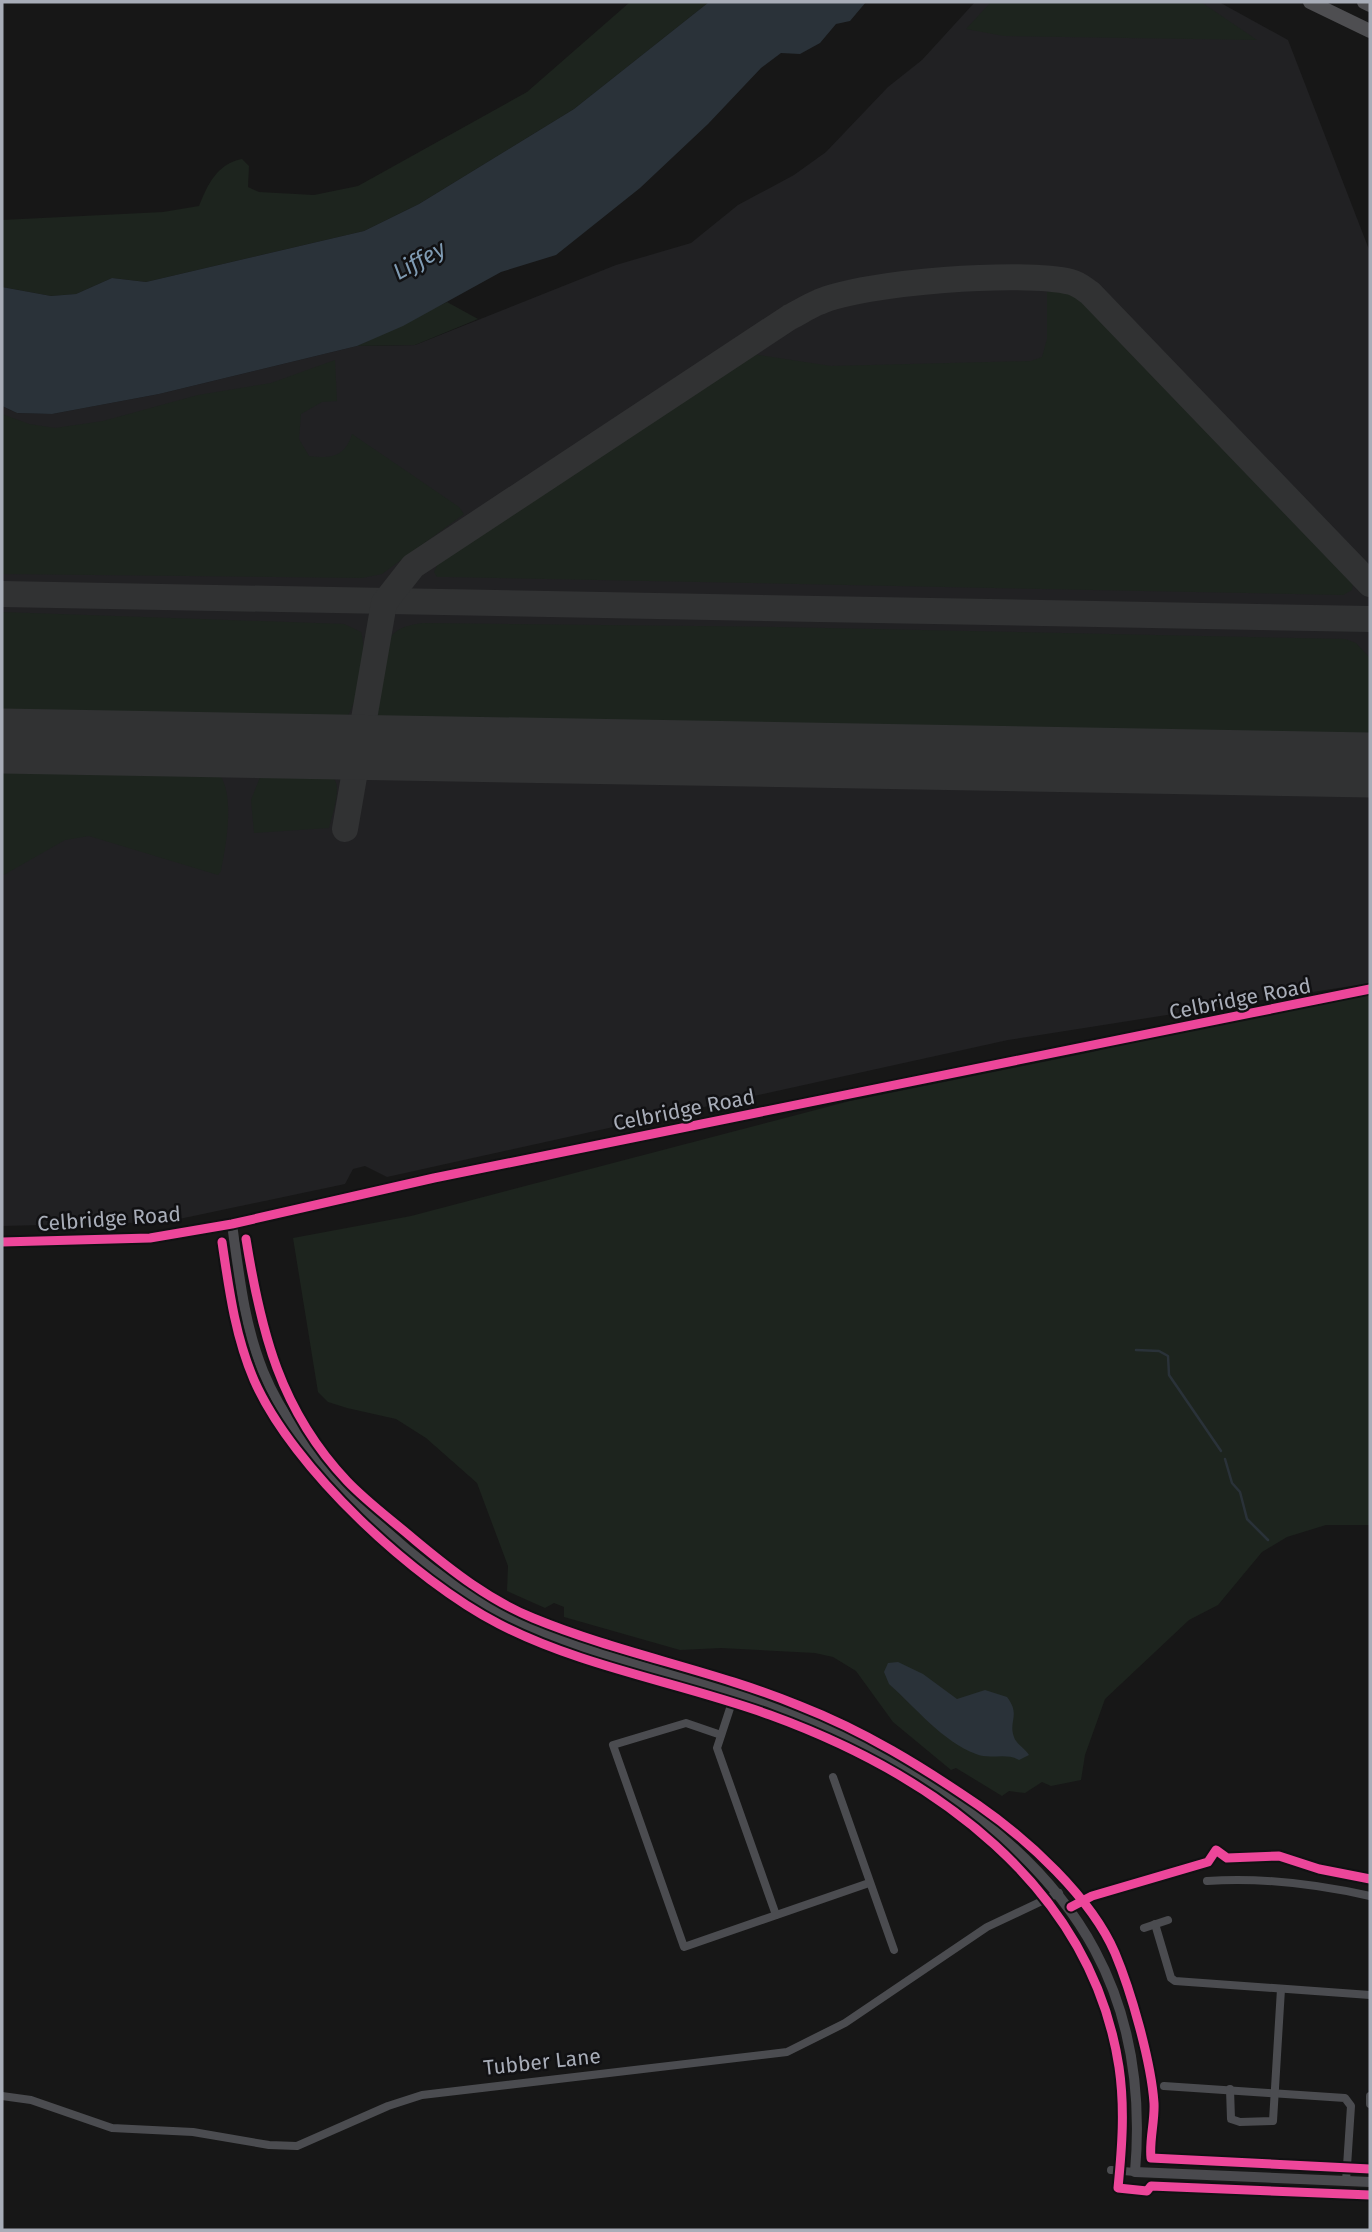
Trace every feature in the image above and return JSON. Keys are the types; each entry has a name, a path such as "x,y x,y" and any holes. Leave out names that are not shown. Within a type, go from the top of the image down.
{"highway":[{"path":"1310,2 1370,30"},
{"path":"1364,2 1370,5"}],"street":[{"name":"Celbridge Road","path":"2,1242 150,1238 232,1224 460,1172 1370,989"},
{"path":"232,1224 245,1311 264,1373 298,1433 341,1489 438,1573 503,1615 567,1641 735,1693 816,1722 917,1776 1001,1834 1059,1893 1090,1942 1121,2016 1138,2097 1135,2172"},
{"path":"735,1693 717,1748 776,1915"},
{"path":"721,1735 685,1723 613,1745 684,1947 869,1883"},
{"path":"832,1777 894,1950"},
{"path":"1216,1850 1227,1858 1279,1856 1319,1870 1370,1879"},
{"path":"1207,1881 1246,1878 1296,1883 1370,1896"},
{"name":"Tubber Lane","path":"2,2096 31,2100 112,2128 193,2132 269,2145 297,2146 388,2106 422,2095 756,2058 787,2052 818,2038 987,1927 1059,1893"},
{"path":"1144,1928 1168,1920"},
{"path":"1155,1924 1171,1978 1192,1982 1370,1995"},
{"path":"1230,2089 1230,2117 1240,2122 1273,2121 1280,1989"},
{"path":"1164,2086 1345,2098 1349,2101 1346,2180"},
{"path":"1370,2096 1370,2104"},
{"path":"1111,2170 1370,2182"}],"shaded area":[{"path":"630,2 709,2 574,109 419,204 364,231 146,282 112,278 76,294 51,296 2,287 2,220 163,212 199,206 214,176 226,165 242,159 249,166 248,187 259,192 314,195 358,186 527,92"},
{"path":"975,2 1219,2 1288,40 1370,252 1370,983 1008,1040 387,1177 365,1166 353,1169 345,1184 165,1222 2,1226 2,406 17,413 52,414 159,394 357,346 415,345 616,265 691,243 738,205 794,175 826,152 888,87 922,60"},
{"path":"991,2 1201,2 1257,40 1004,36 966,29"},
{"path":"1047,292 1068,292 1099,316 1203,427 1345,570 1353,581 1352,590 1343,595 437,577 434,572 440,559 752,354 831,366 1031,361 1042,357 1047,339"},
{"path":"447,302 478,319 415,345 357,346"},
{"path":"335,360 337,401 322,402 301,414 299,439 309,456 336,455 345,448 352,434 459,507 464,514 382,574 362,578 2,574 2,414 29,424 55,428 103,421 198,395 271,383"},
{"path":"2,612 344,624 361,632 361,676 347,718 337,722 2,714"},
{"path":"422,623 777,627 1345,639 1356,643 1370,658 1370,732 1354,740 840,734 409,723 377,719 388,641 398,630"},
{"path":"2,764 213,769 221,776 228,801 221,871 218,875 89,836 65,840 2,876"},
{"path":"264,767 308,767 329,774 335,780 337,789 329,828 254,833 251,800"},
{"path":"1370,995 1370,1525 1326,1525 1287,1537 1262,1552 1218,1605 1189,1620 1105,1699 1085,1755 1081,1780 1051,1786 1042,1782 1025,1793 1009,1791 1002,1796 956,1768 951,1770 893,1722 856,1671 833,1657 815,1653 721,1648 680,1650 564,1617 564,1607 554,1603 545,1608 507,1591 508,1566 477,1483 426,1438 396,1419 328,1402 318,1392 293,1238 411,1216 850,1101 1092,1052 1248,1010"}],"water":[{"name":"Liffey","path":"709,2 866,2 850,21 836,24 820,43 800,54 781,53 761,68 708,124 640,188 556,255 501,272 403,326 357,346 159,394 52,414 17,413 2,406 2,287 51,296 76,294 112,278 146,282 364,231 419,204 574,109"},
{"path":"898,1662 923,1674 957,1699 985,1690 1007,1697 1014,1713 1014,1737 1029,1755 1019,1760 981,1756 952,1741 889,1684 884,1672 888,1663"}],"waterway":[{"path":"1136,1350 1159,1351 1168,1356 1169,1375 1221,1451"},
{"path":"1225,1459 1232,1483 1240,1492 1247,1519 1268,1540"}],"taxiway":[{"path":"345,829 384,603 413,566 790,317 841,295 906,284 982,278 1049,279 1079,285 1090,293 1370,584"},
{"path":"2,594 1370,619"}],"runway":[{"path":"2,741 1370,765"}],"cycle path":[{"path":"2,1242 150,1238 232,1224 434,1178 1370,989"},
{"path":"246,1239 267,1338 277,1368 305,1426 324,1454 355,1489 443,1563 486,1594 533,1618 599,1642 767,1693 869,1738 914,1763 978,1805 1017,1835 1056,1871 1104,1932 1127,1987 1145,2047 1152,2086 1154,2110 1151,2158 1370,2169"},
{"path":"222,1242 233,1312 242,1346 254,1380 272,1414 326,1485 394,1551 430,1580 466,1605 531,1639 598,1663 770,1715 889,1769 944,1804 995,1845 1039,1891 1075,1944 1103,2002 1121,2082 1122,2128 1118,2188 1147,2191 1151,2186 1370,2195"},
{"path":"1071,1907 1092,1896 1208,1862 1216,1850 1227,1858 1279,1856 1319,1869 1370,1879"}]}
